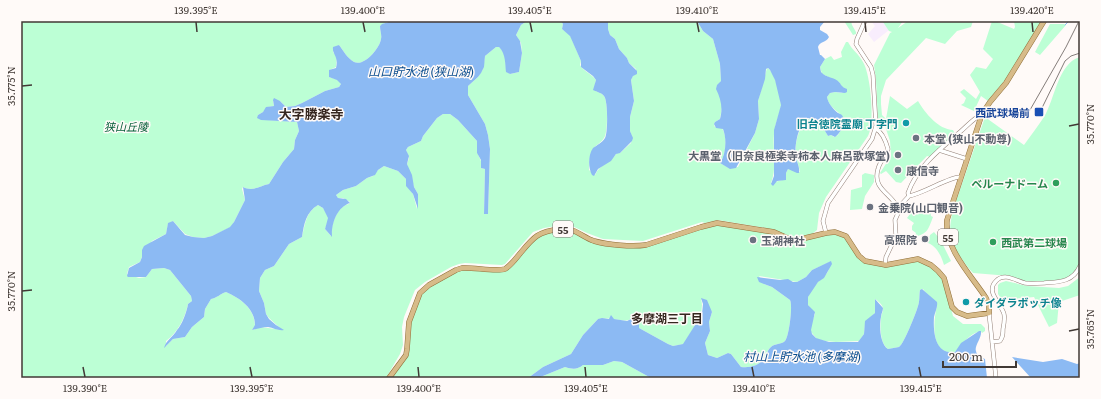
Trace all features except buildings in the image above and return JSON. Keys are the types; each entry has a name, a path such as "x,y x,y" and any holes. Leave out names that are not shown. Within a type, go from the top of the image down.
{"main road":[{"name":"55","path":"390,378 406,356 409,322 418,296 425,288 462,268 503,270 507,268 533,238 541,233 569,229 596,241 609,244 641,246 717,223 774,232 792,240 826,233 842,233 846,236 862,259 870,262 885,265 911,260 922,260 931,265 941,274 945,282 952,307 957,312 967,316 987,314 989,307 986,298 953,251 948,238 947,220 982,114 1006,83 1044,21"}],"street":[{"path":"826,233 823,221 828,203 872,139 876,129 873,75 871,67 856,44 866,21"},
{"path":"909,196 908,193 914,178 945,144 982,114"},
{"path":"876,129 880,132 888,149 879,164 877,181 899,211 895,220 896,236 886,257 885,265"},
{"path":"940,150 967,159"},
{"path":"898,208 909,196 922,193 955,177 961,177"},
{"path":"992,342 1000,341 1004,319 1003,312 992,292 993,286 997,280 1006,277 1030,283 1066,281 1073,276 1080,266"},
{"path":"987,314 996,378"}],"shaded area":[{"path":"871,21 880,21 884,23 889,30 874,42 868,34 875,26"}],"green space":[{"name":"狭山丘陵","path":"21,21 392,21 380,26 381,39 378,47 371,56 362,62 354,62 347,56 339,45 333,52 337,57 336,67 330,70 329,77 339,80 341,84 339,87 325,91 295,106 286,107 280,101 273,101 274,106 268,107 258,115 268,120 297,122 299,131 295,140 294,149 283,162 269,184 253,189 243,187 242,189 245,200 231,227 212,236 204,238 193,237 185,234 173,221 168,224 166,234 152,241 143,254 140,262 129,267 127,274 139,278 146,277 152,269 164,268 170,270 191,296 192,301 188,304 183,319 174,333 166,341 166,346 173,339 185,337 192,327 204,317 205,309 211,299 226,292 236,297 250,309 255,326 252,330 261,327 283,330 266,314 264,303 259,291 260,278 265,270 274,266 289,244 302,237 308,215 318,205 323,208 329,218 325,229 331,236 332,227 338,212 350,202 343,198 338,198 336,195 343,190 356,186 367,178 373,176 384,166 398,171 406,179 406,184 413,194 417,209 418,194 414,187 407,164 409,158 406,150 408,147 421,141 423,136 437,118 443,114 450,114 458,120 477,141 477,152 481,161 481,168 485,169 484,214 488,214 490,149 488,135 485,124 468,95 468,86 478,77 483,69 485,56 496,47 501,49 504,55 506,61 506,71 510,74 519,72 522,53 521,43 516,35 521,25 527,21 562,22 562,29 570,35 581,61 580,65 596,80 594,90 604,96 607,110 605,135 603,140 593,149 590,160 589,170 595,175 602,166 631,143 632,137 630,131 630,117 634,101 631,80 636,69 629,63 627,58 619,49 615,39 610,35 608,21 697,21 703,31 713,39 720,64 721,81 719,84 722,107 720,119 715,122 714,125 715,127 722,128 724,132 726,146 720,163 729,168 738,167 755,133 759,119 758,101 767,68 775,78 781,104 774,135 774,170 771,183 786,179 788,169 800,172 796,156 796,141 801,127 806,119 820,122 828,136 831,135 834,137 838,135 842,127 842,117 829,103 827,97 830,93 842,93 846,89 842,87 839,82 822,74 820,67 825,59 831,56 834,60 842,57 841,52 846,42 848,42 860,57 866,68 872,110 870,130 868,136 826,197 819,213 817,230 812,234 793,238 766,228 718,220 705,223 702,222 643,241 603,239 568,224 544,228 533,232 505,264 465,263 451,267 425,282 415,290 404,317 402,327 403,345 400,354 386,378 21,378"},
{"path":"844,21 851,21 856,34 853,35"},
{"path":"903,21 898,28 908,21 973,21 971,27 957,31 945,44 926,38 886,80 881,96 881,104 882,115 886,119 890,96 907,109 918,101 937,124 953,130 955,134 930,157 927,156 901,183 896,182 886,171 881,174 880,173 891,156 890,141 884,123 878,123 874,65 890,33 892,32 889,31 883,22"},
{"path":"992,21 1014,29 1014,21 1042,21 1009,75 988,101 981,96 974,111 961,105 964,103 966,98 960,92 964,89 976,99 980,92 970,75 976,67 986,69 993,59 983,49"},
{"path":"1050,24 1066,25 1040,55 1035,52"},
{"path":"1080,57 1080,263 1072,276 1066,280 1036,282 1024,281 1010,276 973,273 954,247 951,238 950,224 953,210 985,117 1024,145 1048,110 1058,82 1067,66"},
{"path":"865,173 874,175 874,182 865,196 862,209 850,210 851,190 862,187 862,175"},
{"path":"930,209 931,216 933,217 929,228 923,234 915,237 916,233 912,230 914,223 907,218 913,210 918,213 925,212"},
{"path":"710,224 755,228 792,240 842,233 862,259 878,264 922,260 943,277 953,316 963,324 981,324 985,328 985,331 982,333 981,331 977,332 970,336 955,352 947,352 941,349 937,343 934,328 937,306 923,289 920,290 919,304 904,340 899,347 888,349 883,343 881,335 881,317 883,308 875,299 875,313 865,324 864,334 859,341 836,342 817,339 811,332 811,324 815,314 808,305 808,297 817,282 827,273 830,262 812,270 806,277 797,282 759,276 764,284 772,287 790,300 791,314 788,334 785,341 769,349 763,360 751,367 741,367 731,354 728,353 717,358 708,355 705,343 710,331 709,322 712,312 701,299 702,305 700,317 684,344 673,346 668,344 639,328 639,321 633,318 624,321 598,319 583,335 571,354 543,367 528,378 389,378 404,359 408,331 420,293 456,270 503,270 535,236 569,229 596,241 639,246"},
{"path":"934,232 940,239 951,261 944,265 938,252 928,243 930,235"},
{"path":"1080,277 1080,295 1059,302 1057,323 1049,327 1034,297 1002,300 998,294 998,285 1006,281 1027,286 1059,288 1068,286"},
{"path":"614,361 622,362 651,378 538,378 565,367 574,369 583,365 603,365"}],"water":[{"name":"山口貯水池 (狭山湖)","path":"392,21 527,21 521,25 516,35 520,41 522,53 519,72 510,74 506,72 503,53 499,47 496,47 485,56 484,67 481,73 468,86 468,95 485,124 488,135 490,149 488,214 484,214 485,169 481,168 481,160 477,153 477,141 458,120 450,114 443,114 437,118 423,136 421,141 408,147 406,150 409,156 407,164 412,175 414,187 418,194 418,209 413,194 406,186 406,179 398,171 384,166 378,170 375,175 367,178 356,186 343,190 336,195 338,198 346,199 350,203 345,205 338,212 334,222 332,237 325,229 328,218 323,208 318,205 308,215 302,237 289,244 274,266 265,270 260,278 259,291 264,303 266,314 269,319 284,330 268,327 252,330 255,325 250,309 236,297 226,292 211,299 205,309 204,317 192,327 185,337 173,339 164,348 166,343 181,325 188,304 192,301 191,296 170,270 164,268 152,269 146,277 127,276 129,268 140,262 144,246 166,234 168,223 173,221 185,235 193,237 204,238 212,236 230,227 245,200 243,187 253,189 269,184 283,162 294,149 295,140 299,131 297,122 261,120 257,118 258,115 263,112 266,107 274,106 274,98 286,107 295,106 325,91 339,87 341,84 337,80 329,77 329,70 336,68 337,64 333,47 339,45 347,56 354,62 362,62 375,52 380,43 380,26"},
{"path":"561,21 608,21 610,35 615,39 619,49 627,58 629,63 637,71 637,74 633,76 631,80 634,101 630,117 630,131 633,138 632,141 620,153 616,154 611,161 598,169 594,176 592,175 590,169 589,158 593,148 605,138 606,135 607,117 605,99 602,94 593,90 596,80 581,67 581,61 570,36 562,29 563,24"},
{"path":"697,21 825,21 820,27 820,30 829,37 818,47 820,55 825,59 820,67 823,74 837,80 847,89 847,92 845,93 830,93 827,97 833,108 842,115 844,122 841,131 835,137 831,135 828,136 819,121 808,118 805,121 799,130 796,148 799,173 788,169 786,173 786,180 777,181 773,186 771,184 774,176 774,130 781,105 775,80 768,68 766,69 765,79 758,101 759,119 755,133 736,168 730,169 720,163 725,151 725,137 723,129 716,128 714,124 720,119 721,111 720,100 716,89 717,85 721,81 720,64 713,39 703,31"},
{"name":"村山上貯水池 (多摩湖)","path":"831,261 832,264 824,278 818,282 808,297 808,305 815,312 811,330 812,334 816,338 829,342 858,342 864,334 865,321 875,313 875,299 883,308 880,325 885,347 888,349 899,347 904,340 919,304 920,290 922,289 937,302 934,317 934,329 939,346 943,350 955,352 961,343 981,331 976,352 979,357 985,359 987,378 651,378 622,362 614,361 603,365 583,365 574,369 565,367 538,378 528,378 543,367 571,354 583,335 598,319 609,319 611,315 614,319 627,321 637,318 639,321 639,328 673,346 683,344 702,314 703,304 701,298 707,300 712,312 709,322 710,331 705,343 708,355 717,358 728,353 731,354 741,367 754,366 763,360 771,347 785,341 791,314 790,300 772,287 759,282 757,277 780,280 788,279 793,282 797,282 806,277 812,270"},
{"path":"1012,357 1043,362 1062,359 1077,364 1080,363 1080,378 1031,378"}],"waterway":[{"path":"1065,25 1069,21"}],"tram line":[{"path":"1041,110 1065,61 1071,56 1080,53"}],"railway":[{"path":"1026,117 1079,21"}],"place":[{"name":"西武球場前","path":"1039,112"},
{"name":"旧台徳院霊廟 丁字門","path":"906,123"},
{"name":"本堂 (狭山不動尊)","path":"916,138"},
{"name":"大黒堂（旧奈良極楽寺柿本人麻呂歌塚堂)","path":"898,155"},
{"name":"康信寺","path":"898,170"},
{"name":"ベルーナドーム","path":"1056,183"},
{"name":"金乗院(山口観音)","path":"870,207"},
{"name":"高照院","path":"925,239"},
{"name":"玉湖神社","path":"753,240"},
{"name":"西武第二球場","path":"993,242"},
{"name":"ダイダラボッチ像","path":"966,302"}],"district":[{"name":"大字勝楽寺","path":"311,113"},
{"name":"多摩湖三丁目","path":"667,318"}]}
